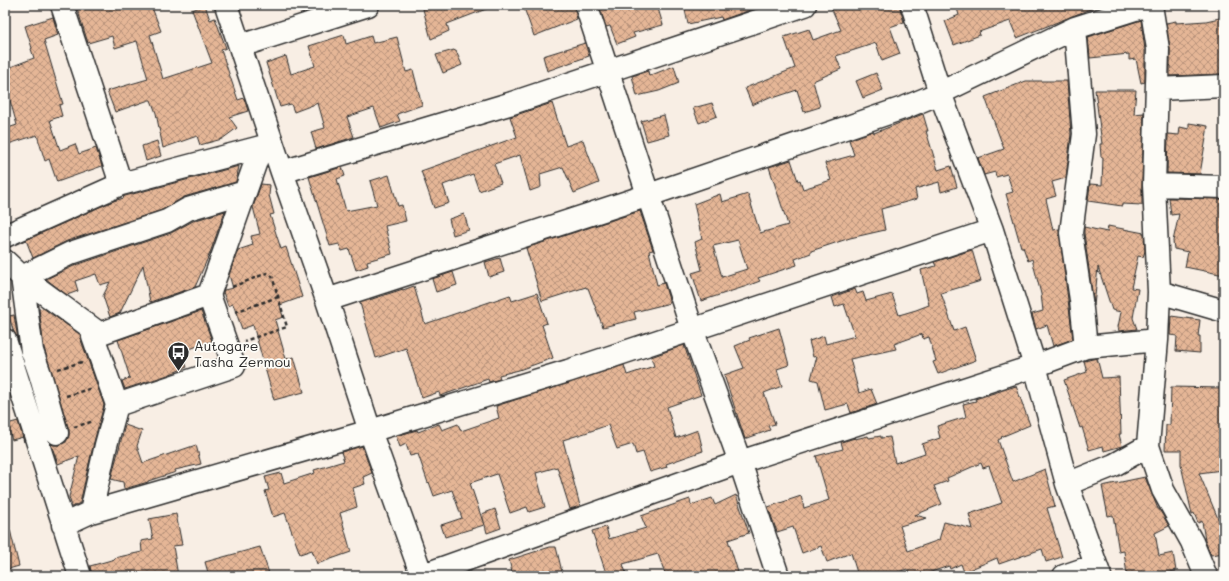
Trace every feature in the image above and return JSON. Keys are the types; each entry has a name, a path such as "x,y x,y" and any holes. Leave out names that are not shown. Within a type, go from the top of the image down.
{"street":[{"path":"62,5 121,184"},
{"path":"226,5 240,46 266,145 282,172 328,300 370,431 422,576 740,462 1035,366 1086,347 1157,340"},
{"path":"240,46 368,5"},
{"path":"586,5 692,329 740,462 778,576"},
{"path":"282,172 509,104 805,5"},
{"path":"912,5 940,93 992,230 1035,366 1067,484 1098,571 1064,576"},
{"path":"328,300 648,195 906,107 940,93 1075,28 1148,5"},
{"path":"1151,5 1158,49 1154,185 1159,292 1157,340 1148,446 1163,490 1192,542 1206,576"},
{"path":"1075,28 1084,134 1071,233 1086,347"},
{"path":"1157,89 1224,86"},
{"path":"5,236 121,184 266,145"},
{"path":"116,410 234,366 209,295 245,192 266,145"},
{"path":"1154,185 1224,187"},
{"path":"22,277 71,253 167,221 188,209 245,192"},
{"path":"63,525 91,512 370,431 568,371 992,230"},
{"path":"5,261 22,277 100,334"},
{"path":"22,277 32,351 57,433"},
{"path":"1159,292 1224,312"},
{"path":"91,512 106,445 116,410 110,383 93,336 209,295"},
{"path":"5,340 80,576"},
{"path":"1067,484 1114,465 1148,446"}],"path":[{"path":"209,295 267,273 272,276 286,327 227,347"},
{"path":"217,317 278,297"},
{"path":"40,374 100,357"},
{"path":"48,402 110,383"},
{"path":"57,433 116,410"}],"building":[{"path":"76,5 151,5 161,31 150,35 163,79 212,63 192,10 205,5 210,20 215,18 226,48 221,50 238,100 244,98 248,111 229,117 237,128 222,139 200,145 197,136 163,148 156,113 151,100 115,112 107,91 148,79 137,41 115,48 112,36 88,43"},
{"path":"439,5 494,6 447,24 449,31 431,39 423,9"},
{"path":"523,5 574,5 577,19 534,36"},
{"path":"599,5 657,5 663,25 633,33 635,37 617,44 610,26 606,27"},
{"path":"684,5 749,5 750,10 722,20 721,17 688,24"},
{"path":"830,5 899,5 904,22 890,27 900,54 882,61 876,43 836,56 841,69 813,81 820,107 804,112 797,90 773,98 772,96 752,105 745,88 795,68 784,37 809,29 813,40 841,30"},
{"path":"956,5 1098,6 1017,38 1010,21 979,32 980,35 954,45 945,21 959,15"},
{"path":"53,17 58,35 44,40 63,104 59,105 62,116 50,120 60,150 75,144 79,154 96,148 102,166 57,182 49,159 45,161 37,135 5,145 5,129 17,125 5,83 5,69 34,58 25,26"},
{"path":"1224,17 1224,74 1170,76 1170,49 1166,23 1176,21 1176,23 1206,21"},
{"path":"1141,20 1145,50 1145,82 1141,83 1136,59 1129,60 1129,54 1090,58 1088,37"},
{"path":"344,35 346,44 371,36 373,43 397,37 406,72 413,70 422,105 397,114 400,121 381,128 374,108 347,117 354,137 316,149 311,132 325,128 318,103 294,112 291,104 280,107 266,63 286,56 291,74 315,66 309,46"},
{"path":"585,43 589,56 547,71 543,56"},
{"path":"454,50 456,51 462,65 443,73 436,55"},
{"path":"674,66 679,83 659,91 637,96 632,76 648,71 649,76"},
{"path":"876,73 883,90 863,98 856,81"},
{"path":"1026,81 1067,81 1071,134 1066,178 1052,182 1056,196 1046,199 1053,230 1059,229 1073,339 1053,346 1047,325 1036,329 1032,314 1043,311 1041,294 1032,259 1028,261 1023,247 1021,247 1006,194 1013,192 1007,174 996,177 995,172 984,175 978,158 1004,149 985,97"},
{"path":"1095,90 1136,90 1134,114 1144,113 1142,205 1122,204 1122,206 1088,201 1090,184 1102,185 1103,157 1101,157 1100,144 1102,144"},
{"path":"552,103 566,146 583,140 599,183 574,193 563,167 540,174 541,187 530,191 520,155 494,164 501,183 479,191 473,174 443,185 449,203 434,208 421,171 517,137 510,117"},
{"path":"712,103 717,116 699,123 693,108"},
{"path":"923,114 928,131 926,131 938,170 951,166 957,187 941,192 939,182 915,189 917,199 881,209 885,230 850,238 811,251 811,253 795,259 797,265 758,278 760,281 747,286 701,301 692,273 702,270 695,242 702,239 694,204 720,194 722,202 748,194 760,233 788,225 769,167 791,160 798,181 800,180 803,189 831,180 825,163 854,155 849,140 873,131 874,133","holes":["738,240 747,269 722,277 713,246"]},
{"path":"664,115 669,135 647,141 641,121"},
{"path":"1189,123 1208,126 1200,174 1167,173 1168,134 1179,135 1180,127 1189,129"},
{"path":"157,141 161,156 146,161 142,146"},
{"path":"239,166 236,182 184,197 162,210 67,241 33,258 26,240 113,201 124,198 123,197 125,196"},
{"path":"342,167 345,176 337,179 346,211 377,205 370,181 389,175 398,206 402,205 406,221 385,226 392,254 367,261 368,266 356,270 349,249 342,251 339,244 330,246 309,177"},
{"path":"261,184 270,185 269,195 274,214 270,215 281,249 286,247 302,297 280,305 283,317 275,320 286,359 294,357 304,392 274,400 253,325 242,329 233,304 228,306 223,292 224,290 233,288 229,275 238,250 253,245 251,236 260,234 253,207"},
{"path":"1169,198 1224,199 1224,275 1185,267 1188,252 1174,249 1173,241 1179,214 1171,215"},
{"path":"225,211 210,253 195,287 150,302 143,265 120,313 110,317 103,296 110,282 100,285 96,274 75,281 78,291 67,295 46,279 76,265 171,233 193,221"},
{"path":"640,211 653,250 649,251 657,285 664,283 670,303 634,312 636,319 603,327 588,288 586,287 542,301 526,248"},
{"path":"464,214 469,230 453,235 449,219"},
{"path":"1108,226 1144,233 1145,251 1143,257 1138,256 1131,288 1138,289 1133,318 1137,329 1119,331 1118,327 1121,312 1112,310 1098,267 1094,306 1084,227 1107,232"},
{"path":"972,250 981,281 941,293 954,331 965,327 976,360 938,374 933,362 936,361 929,337 923,339 922,334 894,344 896,349 850,359 859,393 871,389 877,404 851,413 848,404 825,410 818,381 811,379 817,356 813,357 809,341 824,336 826,344 855,336 844,304 835,307 832,297 855,289 857,294 863,292 866,301 892,294 899,315 916,310 929,305 921,270 936,266 934,262"},
{"path":"500,258 504,272 489,277 485,262"},
{"path":"453,272 457,285 436,292 432,279"},
{"path":"414,286 425,324 510,295 512,301 537,293 547,323 542,325 553,358 519,370 499,375 500,379 489,382 488,379 440,396 439,392 422,398 406,348 376,358 360,303"},
{"path":"43,308 81,335 81,340 104,405 80,503 72,507 69,497 79,456 58,464 51,444 60,445 66,442 69,436 69,430 44,348 39,309"},
{"path":"201,311 212,341 181,352 187,367 125,389 122,381 130,378 118,340"},
{"path":"14,315 18,339 13,330 9,316"},
{"path":"1171,316 1200,320 1198,336 1200,336 1200,353 1176,351 1177,336 1170,335"},
{"path":"779,328 789,365 777,369 782,386 764,393 775,424 768,426 770,430 745,439 724,375 744,368 735,346 750,340 749,338"},
{"path":"684,345 701,395 667,407 676,438 698,430 703,451 666,464 667,467 650,472 643,452 636,454 633,444 617,449 608,425 563,440 580,506 570,509 557,467 536,473 545,507 529,512 527,507 510,513 497,474 470,483 484,525 445,537 441,525 462,518 452,490 434,496 418,454 410,456 406,444 400,447 396,436 417,430 418,432 439,424 442,430 458,424 461,431 499,418 496,406 624,365 627,375 654,366 651,357"},
{"path":"1097,358 1102,378 1119,377 1121,434 1119,434 1122,446 1104,451 1103,446 1089,450 1064,380 1087,372 1084,361"},
{"path":"1016,386 1030,425 1001,437 1002,438 998,440 1013,482 1045,469 1055,506 1047,508 1062,557 1046,562 1042,549 999,564 997,558 964,572 961,564 950,569 949,566 919,576 910,576 907,569 886,576 858,576 851,553 827,562 821,546 802,553 793,527 777,532 768,507 801,496 804,508 829,500 816,456 843,449 841,442 868,436 869,438 881,436 881,438 890,437 895,463 925,453 922,444 940,438 937,426 966,417 963,404 976,401 975,399","holes":["981,463 983,468 989,466 1002,503 969,514 973,529 944,522 939,540 908,551 900,526 927,518 915,515 942,504 934,486 948,481 947,478"]},
{"path":"1171,387 1222,388 1221,395 1224,395 1224,448 1220,448 1222,470 1199,473 1224,533 1224,553 1211,555 1205,541 1202,521 1198,523 1194,513 1192,514 1181,465 1181,450 1165,450 1166,425 1170,425"},
{"path":"18,421 23,437 12,440 7,424"},
{"path":"125,425 142,431 137,446 143,463 196,445 201,464 175,470 176,472 124,489 123,482 111,479"},
{"path":"362,446 372,473 363,477 365,484 353,488 357,507 340,513 351,552 317,564 312,550 300,554 285,513 273,517 265,491 269,490 265,477 281,473 284,483 315,473 314,470 344,461 341,452"},
{"path":"1145,477 1158,509 1169,526 1155,533 1159,556 1173,553 1176,571 1139,576 1127,576 1124,551 1119,552 1113,515 1108,516 1102,486"},
{"path":"736,495 749,533 728,540 738,572 725,576 666,576 658,554 623,564 627,576 607,576 592,531 606,527 609,539 646,528 641,516 661,509 690,499 691,505 712,498 715,505"},
{"path":"495,509 501,528 487,533 482,514"},
{"path":"176,514 182,545 173,546 178,576 92,576 90,566 115,559 114,558 142,552 141,541 153,539 149,519"},
{"path":"10,530 19,566 5,570 5,531"},
{"path":"260,547 270,576 209,576 205,562"},
{"path":"550,547 556,547 563,576 513,576 509,560"}],"place":[{"name":"Autogare Tasha Zermou","path":"178,372"}]}
